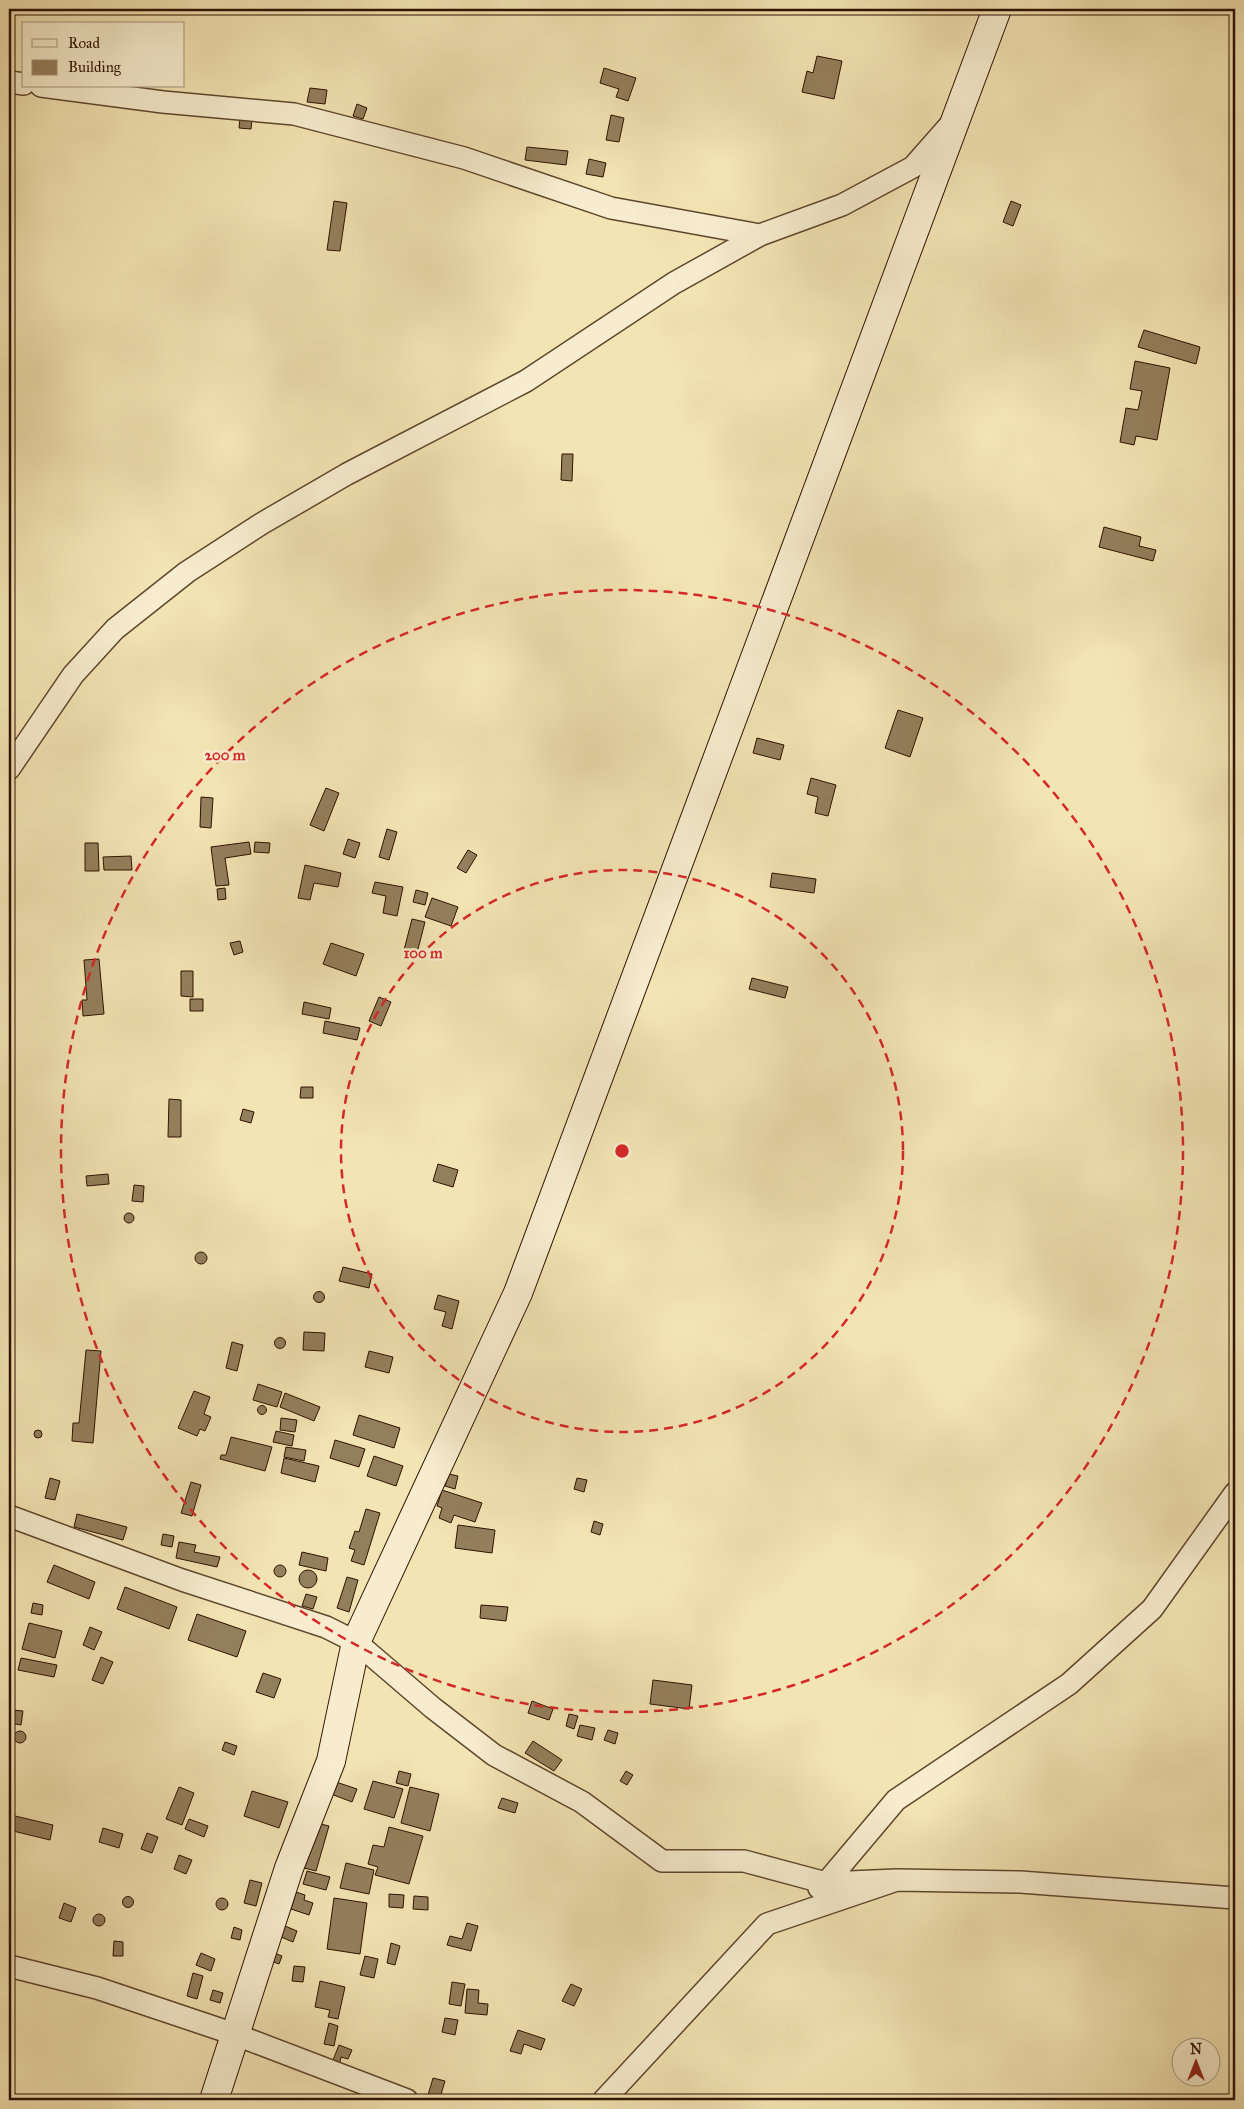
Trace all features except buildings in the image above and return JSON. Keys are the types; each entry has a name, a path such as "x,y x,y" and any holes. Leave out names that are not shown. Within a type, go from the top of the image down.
{"street":[{"path":"214,2100 289,1868 331,1761 356,1642 518,1293 997,9"},
{"path":"9,82 22,84"},
{"path":"56,88 163,102 294,114 464,158 611,208 760,235"},
{"path":"9,769 73,675 115,629 188,572 261,524 347,474 526,381 674,283 760,235 842,204 913,167 956,118"},
{"path":"604,2100 767,1924 826,1883 896,1800 1069,1684 1152,1609 1235,1493"},
{"path":"9,1516 182,1580 326,1627 356,1642 433,1708 494,1755 582,1802 662,1861 744,1861 826,1883 897,1880 1020,1882 1235,1898"},
{"path":"767,1924 897,1880"},
{"path":"9,1966 97,1988 234,2034 407,2100"}]}
